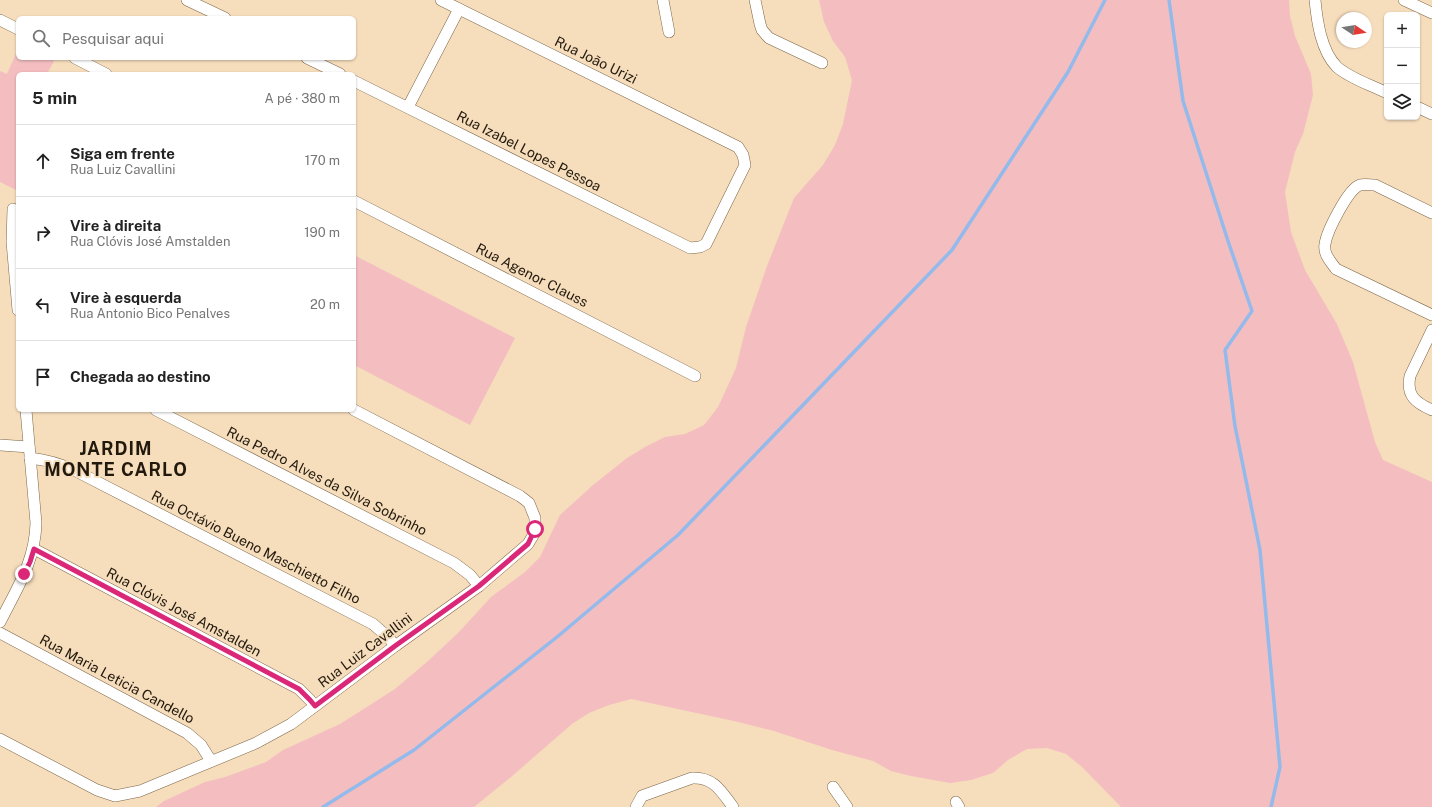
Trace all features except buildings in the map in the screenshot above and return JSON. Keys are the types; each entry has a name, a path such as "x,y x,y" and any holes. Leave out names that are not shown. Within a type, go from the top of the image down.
{"street":[{"path":"188,0 221,16"},
{"name":"Rua João Urizi","path":"442,0 738,147 743,155 745,165 706,244 700,247 690,248"},
{"path":"663,0 669,32"},
{"path":"755,0 760,24 765,34 769,38 822,63"},
{"path":"1315,0 1318,27 1323,43 1337,66 1351,76 1384,92"},
{"path":"1404,0 1432,14"},
{"path":"408,107 459,9"},
{"path":"0,20 16,28"},
{"path":"79,60 102,72"},
{"path":"311,60 336,72"},
{"name":"Rua Izabel Lopes Pessoa","path":"356,82 690,248"},
{"path":"1420,108 1432,114"},
{"path":"1432,213 1375,186 1368,184 1359,186 1351,191 1336,215 1325,244 1325,252 1336,269 1432,315"},
{"name":"Rua Agenor Clauss","path":"356,202 695,376"},
{"path":"13,209 16,265"},
{"path":"1432,330 1410,376 1409,384 1410,392 1414,400 1432,410"},
{"name":"Rua Luiz Cavallini","path":"0,739 97,790 115,796 140,791 256,743 291,724 395,646 479,586 528,544 534,534 536,524 535,518 529,503 520,496 356,411"},
{"path":"0,622 30,562 34,549 36,523 26,412"},
{"name":"Rua Pedro Alves da Silva Sobrinho","path":"160,412 454,563 470,575 479,586"},
{"name":"Rua Octávio Bueno Maschietto Filho","path":"0,444 62,464 76,471 373,624 389,638 395,646"},
{"name":"Rua Clóvis José Amstalden","path":"34,549 299,689 315,706"},
{"name":"Rua Maria Leticia Candello","path":"0,633 187,733 201,745 211,761"},
{"path":"636,807 642,796 698,778 710,781 719,789 733,807"},
{"path":"833,787 847,807"}],"shaded area":[{"path":"819,0 1289,0 1290,16 1295,36 1311,74 1313,95 1303,134 1295,152 1285,192 1291,232 1305,270 1337,324 1353,362 1375,442 1383,460 1432,482 1432,807 1121,807 1082,767 1066,754 1047,748 1027,749 1008,760 993,773 971,780 950,783 891,771 873,761 832,750 774,731 631,699 609,705 589,713 572,724 474,807 156,807 164,801 205,782 225,777 266,762 283,750 340,724 395,689 459,632 491,597 525,572 540,557 560,515 593,485 627,458 645,447 665,437 685,434 704,425 718,407 736,368 746,327 767,266 794,198 823,165 835,145 843,124 852,80 845,57 833,41 824,22"},
{"path":"16,54 16,60 54,61 48,72 16,72 16,190 0,182 0,71 7,74"},
{"path":"356,256 515,338 470,425 356,366"}],"waterway":[{"path":"323,807 414,750 557,637 678,535 952,250 1068,72 1105,0"},
{"path":"1169,0 1183,101 1252,311 1225,350 1235,426 1260,550 1280,767 1271,807"}],"district":[{"name":"JARDIM MONTE CARLO","path":"116,458"}],"route":[{"path":"24,574 34,549 299,689 315,706 479,586 528,544 534,534 535,529"}]}
